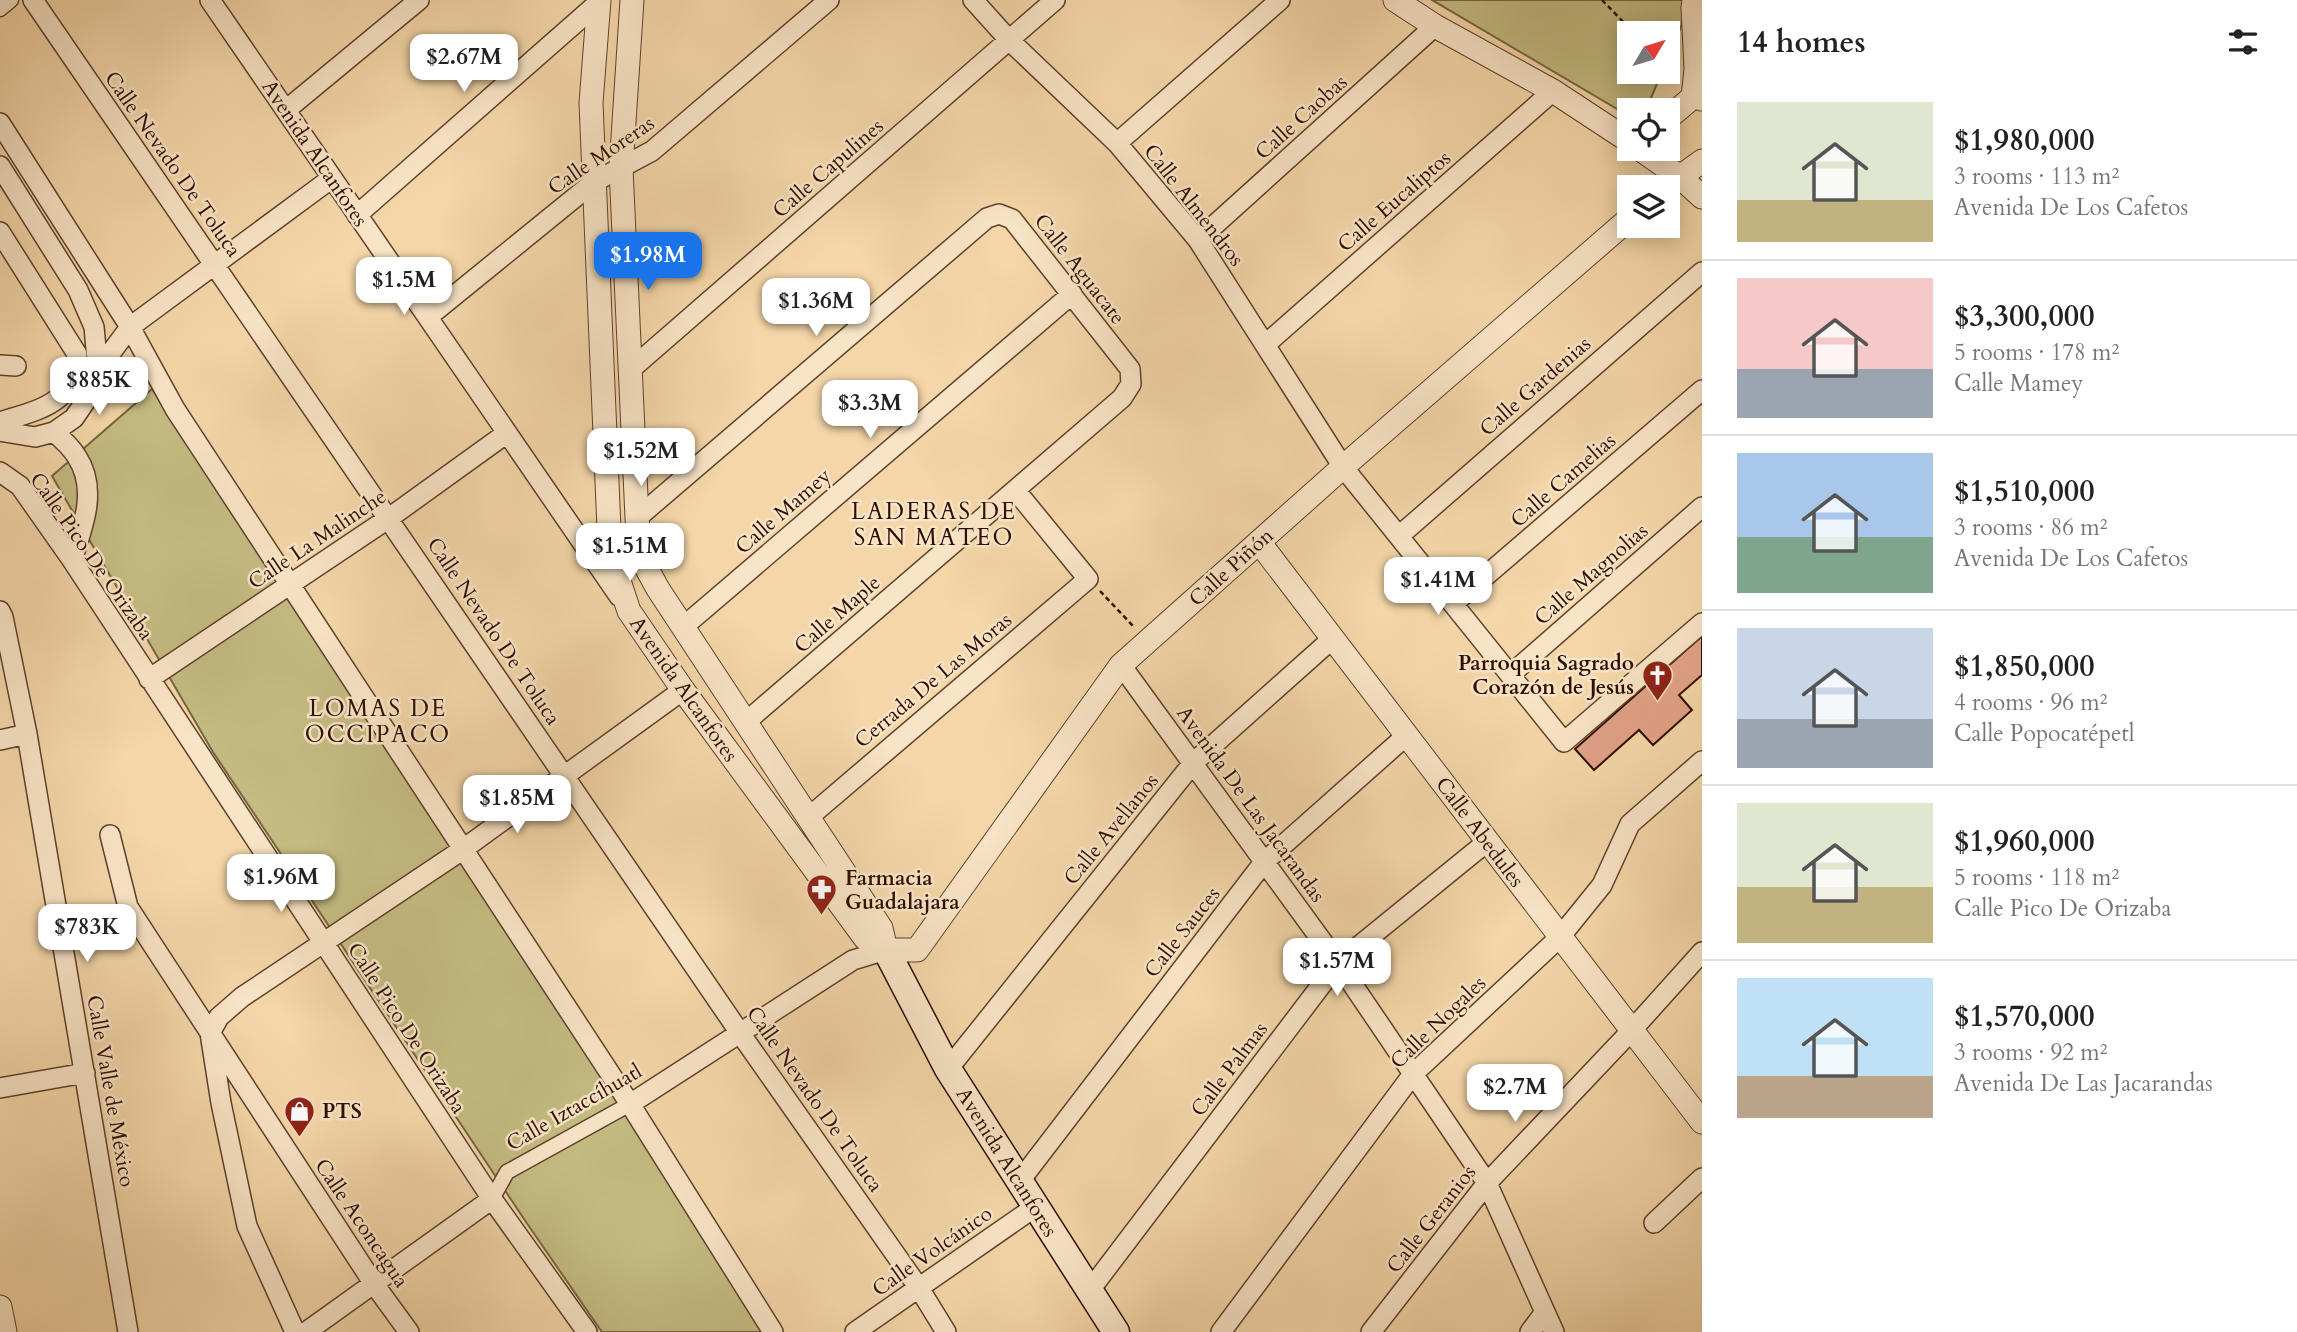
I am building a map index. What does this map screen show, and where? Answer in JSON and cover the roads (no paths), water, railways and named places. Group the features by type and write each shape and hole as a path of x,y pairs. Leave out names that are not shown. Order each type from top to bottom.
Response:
{"main road":[{"name":"Avenida Alcanfores","path":"886,950 948,1069 1116,1332"}],"street":[{"path":"0,9 11,0"},
{"name":"Calle Nevado De Toluca","path":"33,0 946,1332"},
{"path":"286,110 419,0"},
{"name":"Avenida Alcanfores","path":"632,0 621,168 641,558 658,589 881,928 886,950"},
{"name":"Calle Moreras","path":"428,317 594,182 652,151 829,0"},
{"name":"Calle Almendros","path":"973,0 1010,41 1117,143 1198,240 1343,467 1564,742 1702,623"},
{"name":"Calle Capulines","path":"630,370 1055,0"},
{"path":"1117,143 1280,0"},
{"path":"1395,0 1435,26 1553,91 1617,133"},
{"path":"599,1 591,103 609,529 614,566 629,611 658,589"},
{"path":"357,215 599,1"},
{"name":"Avenida Alcanfores","path":"216,2 357,215 684,690 865,939 886,950"},
{"path":"1680,110 1698,98 1696,7"},
{"name":"Calle Caobas","path":"1198,240 1435,26"},
{"name":"Calle Eucaliptos","path":"1266,344 1553,91"},
{"path":"0,123 130,327 175,410 630,1104 773,1332"},
{"path":"1654,161 1669,175"},
{"path":"1680,176 1702,161"},
{"path":"0,166 78,290 94,327 98,370"},
{"path":"0,431 35,437 54,432 74,418 91,393 98,370 130,327 332,178"},
{"path":"1680,183 1702,197"},
{"name":"Calle Aguacate","path":"637,518 987,218 999,214 1012,219 1130,369"},
{"name":"Calle Piñón","path":"886,950 917,950 1121,665 1343,467 1617,229"},
{"path":"0,232 77,354 76,374 66,391 44,408 0,422"},
{"name":"Calle Gardenias","path":"1399,536 1702,272"},
{"name":"Calle Mamey","path":"683,627 1072,294"},
{"name":"Calle Maple","path":"747,721 1122,398 1131,384 1130,369"},
{"name":"Calle Camelias","path":"1453,604 1702,390"},
{"path":"54,432 78,457 88,487 86,518 72,560"},
{"name":"Calle La Malinche","path":"149,679 289,587 507,433"},
{"name":"Calle Pico De Orizaba","path":"0,471 20,486 72,560 492,1199 587,1332"},
{"name":"Cerrada De Las Moras","path":"809,817 1088,579 1016,491"},
{"name":"Calle Magnolias","path":"1510,675 1702,507"},
{"name":"Calle Abedules","path":"1259,542 1702,1122"},
{"name":"Calle Valle de México","path":"0,611 4,617 27,734 128,1332"},
{"name":"Calle Avellanos","path":"948,1069 1193,763 1332,639"},
{"name":"Avenida De Las Jacarandas","path":"1121,665 1338,963 1487,1183 1554,1332"},
{"path":"295,1332 247,1226 221,1103 210,1033 219,1017 242,997 462,850 684,690"},
{"path":"0,740 27,734"},
{"name":"Calle Sauces","path":"1019,1182 1264,862 1406,735"},
{"name":"Calle Nogales","path":"1221,1332 1413,1074 1560,937 1602,885 1630,824 1702,761"},
{"name":"Calle Aconcagua","path":"110,835 128,907 374,1284 409,1332"},
{"name":"Calle Palmas","path":"1090,1290 1338,963 1488,841"},
{"name":"Calle Iztaccíhuatl","path":"306,1332 492,1199 507,1172 630,1104 853,960 886,950"},
{"name":"Calle Geranios","path":"1371,1332 1487,1183 1702,952"},
{"path":"0,1088 85,1073"},
{"path":"1654,1223 1702,1178"},
{"name":"Calle Volcánico","path":"855,1332 1035,1207"},
{"path":"0,1307 5,1332"},
{"path":"1530,1332 1545,1312"}],"place":[{"name":"Parroquia Sagrado Corazón de Jesús","path":"1657,702"},
{"name":"Farmacia Guadalajara","path":"822,917"},
{"name":"PTS","path":"299,1138"}],"district":[{"name":"LADERAS DE SAN MATEO","path":"934,524"},
{"name":"LOMAS DE OCCIPACO","path":"378,721"}]}
